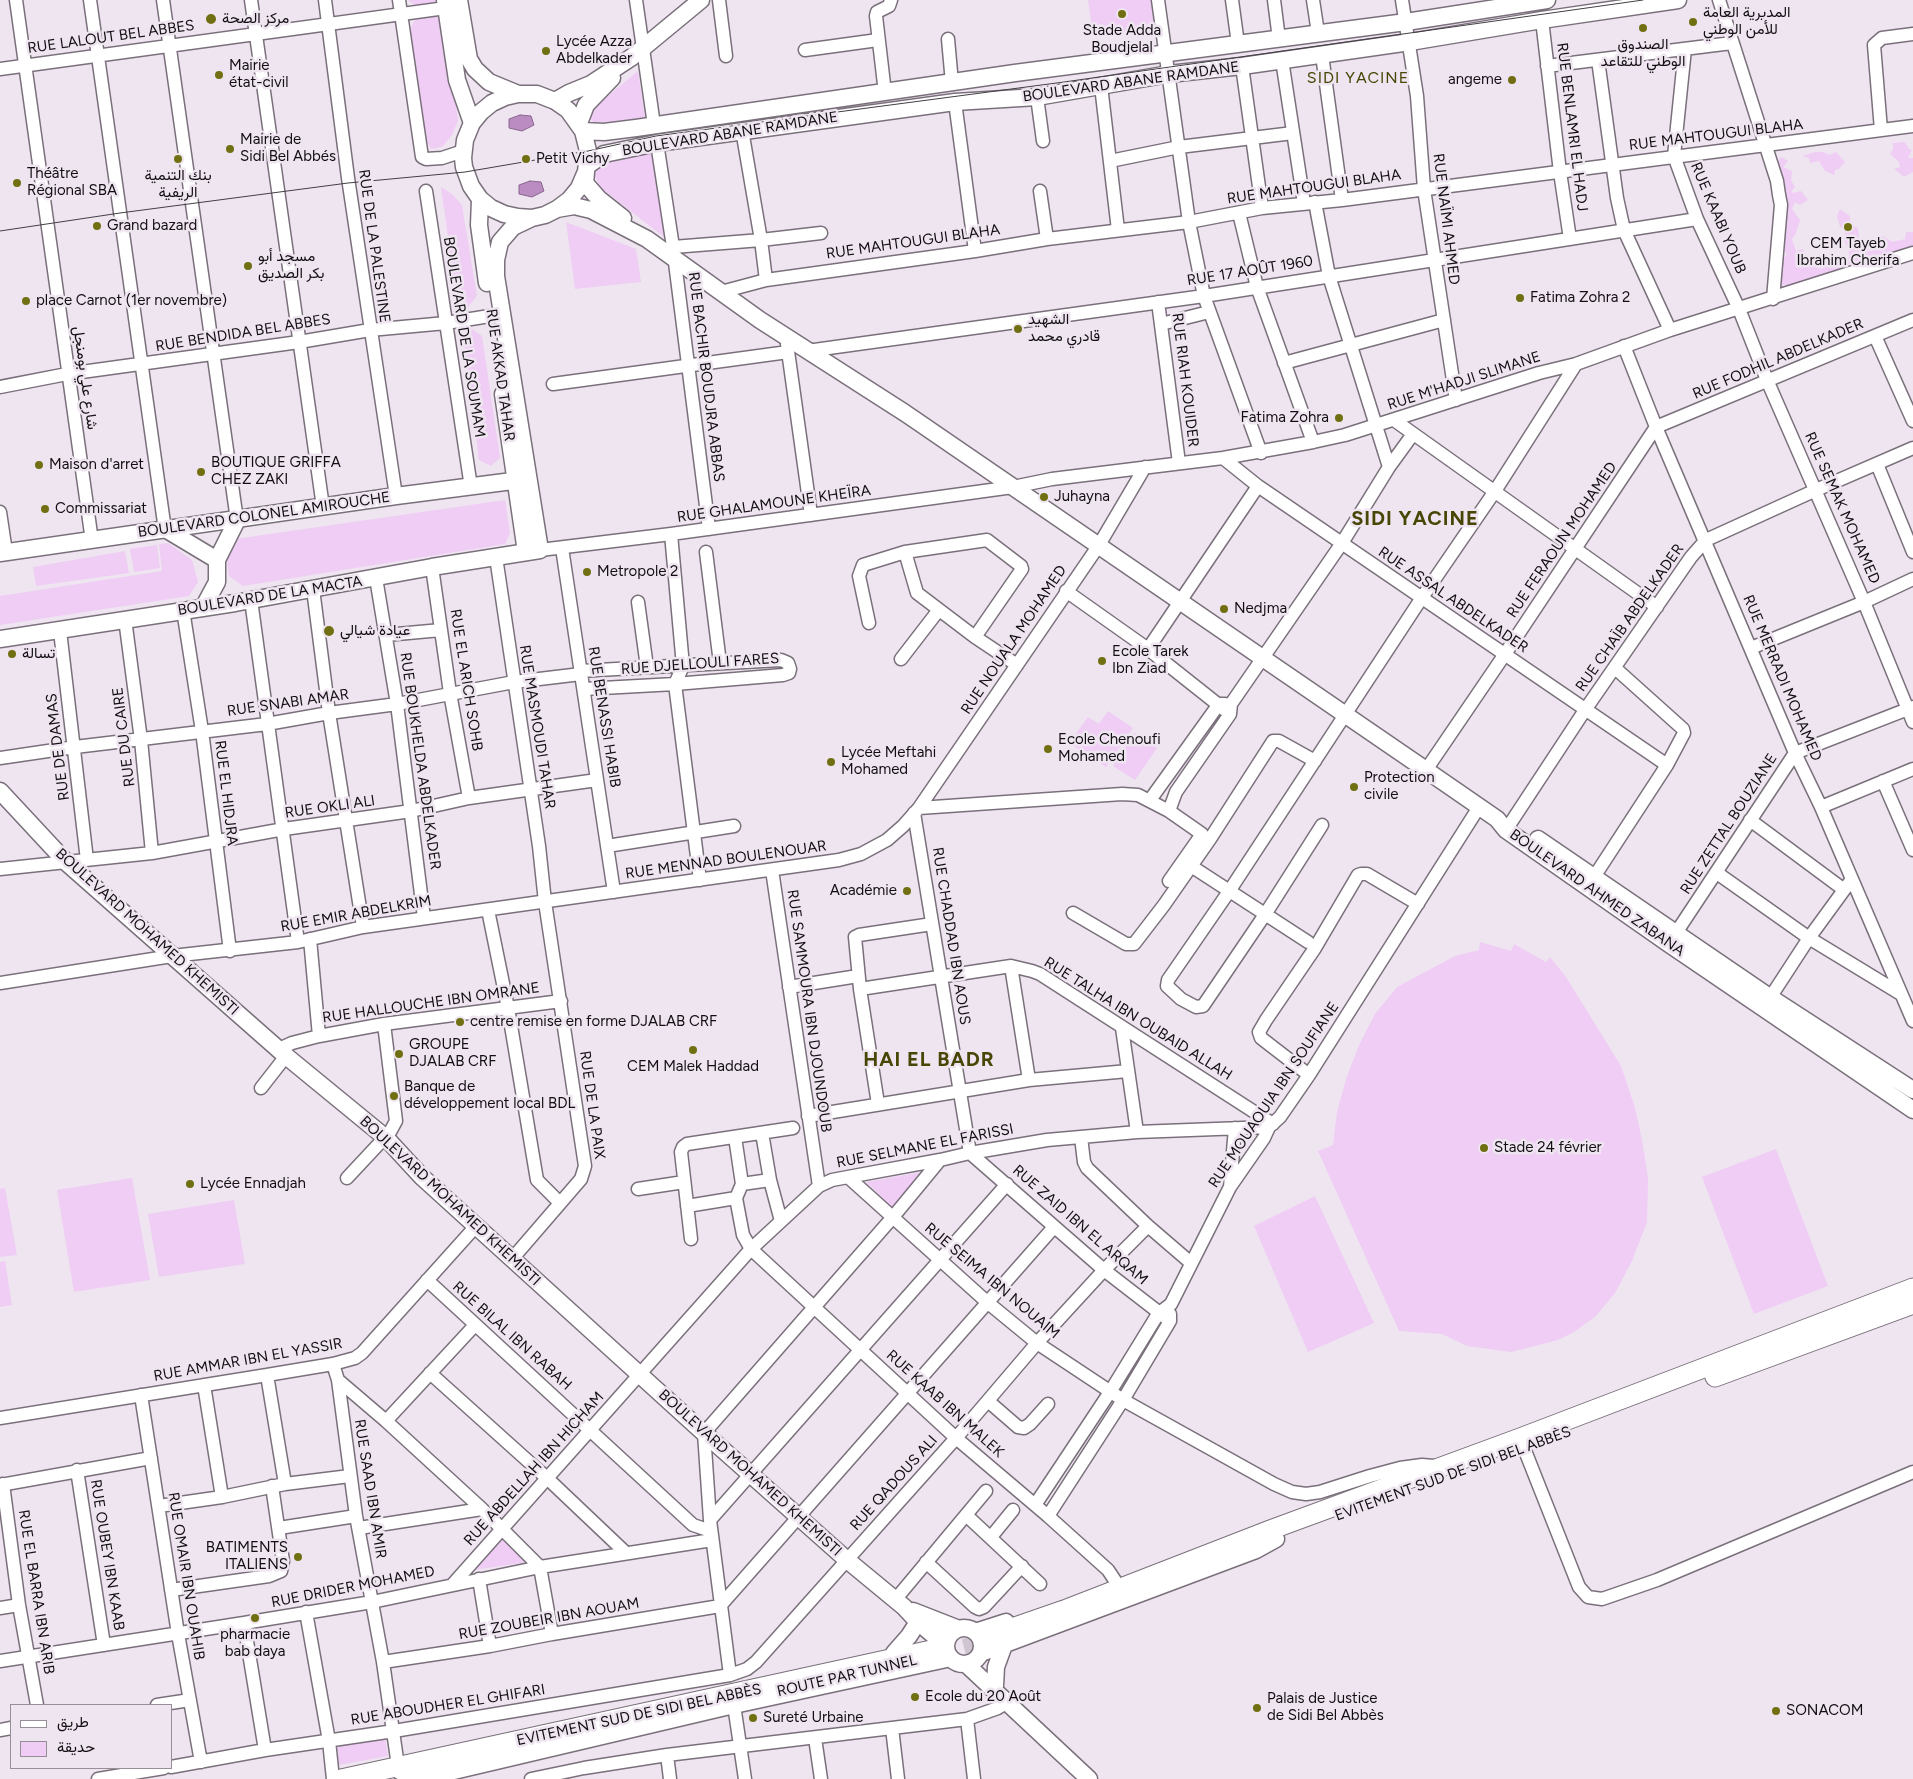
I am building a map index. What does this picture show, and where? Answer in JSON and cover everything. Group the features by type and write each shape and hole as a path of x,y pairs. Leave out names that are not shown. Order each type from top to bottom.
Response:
{"highway":[{"name":"EVITEMENT SUD DE SIDI BEL ABBÈS","path":"1522,1443 1913,1288"},
{"name":"EVITEMENT SUD DE SIDI BEL ABBÈS","path":"1273,1534 1454,1467 1913,1304"},
{"path":"984,1647 1064,1610 1273,1534"},
{"name":"EVITEMENT SUD DE SIDI BEL ABBÈS","path":"341,1779 404,1774 946,1646"}],"main road":[{"path":"581,127 586,105 638,53 701,0"},
{"name":"BOULEVARD ABANE RAMDANE","path":"581,127 613,131 1165,53 1406,22 1547,0"},
{"name":"BOULEVARD ABANE RAMDANE","path":"586,170 604,154 657,143 955,102 1037,97 1169,74 1322,55 1678,0"},
{"path":"452,3 469,59 475,69 488,82 518,94"},
{"path":"452,3 457,80 472,123"},
{"path":"555,101 591,84 638,53"},
{"path":"586,170 579,188 570,200 545,215 532,218 518,218 491,208 480,199 471,186 465,172 463,152 465,140 472,123 481,112 492,103 505,97 518,94 537,94 555,101 568,110 581,127 588,146 586,183 592,192 646,239"},
{"name":"RUE AKKAD TAHAR","path":"480,199 479,225 497,314 533,551"},
{"path":"557,209 574,206 591,210 674,253 787,345 808,351 906,414 1505,823"},
{"name":"RUE AKKAD TAHAR","path":"497,314 497,250 500,242 512,227 532,218"},
{"name":"BOULEVARD COLONEL AMIROUCHE","path":"3,553 396,496 522,480"},
{"path":"202,608 217,582 217,560 237,520"},
{"path":"166,530 217,560"},
{"name":"BOULEVARD DE LA MACTA","path":"0,639 234,603 432,567 533,551"},
{"path":"217,582 234,603"},
{"name":"BOULEVARD MOHAMED KHEMISTI","path":"0,791 67,863 282,1052 386,1138 422,1177 704,1433 847,1560 900,1603"},
{"name":"BOULEVARD AHMED ZABANA","path":"1505,823 1594,877 1672,939"},
{"name":"BOULEVARD AHMED ZABANA","path":"1505,823 1672,939 1890,1085 1913,1110"},
{"name":"BOULEVARD AHMED ZABANA","path":"1890,1085 1913,1090"},
{"path":"900,1603 946,1646 955,1662 1058,1604 1253,1534 1273,1534"},
{"path":"900,1603 918,1622 946,1646"},
{"path":"894,1654 918,1622"},
{"path":"404,1774 427,1778 468,1774 734,1705 946,1646 970,1629 996,1667 999,1697"},
{"path":"404,1774 434,1755 894,1654 946,1646"},
{"path":"984,1647 999,1697 1089,1779"}],"street":[{"name":"شارع علي بومنجل","path":"16,0 67,374 92,540"},
{"path":"90,0 166,530"},
{"path":"163,0 237,520"},
{"path":"251,0 323,507"},
{"name":"RUE DE LA PALESTINE","path":"325,0 348,178 396,496"},
{"path":"636,0 638,53 654,125"},
{"path":"719,0 726,56"},
{"path":"885,93 876,14 889,6 891,0"},
{"path":"1158,0 1189,222 1204,296 1261,453"},
{"path":"1232,0 1238,44"},
{"path":"1274,0 1279,38"},
{"path":"1314,0 1318,33"},
{"name":"RUE NAÏMI AHMED","path":"1402,0 1417,96 1424,189 1456,400"},
{"path":"1719,0 1777,181 1780,204 1773,299"},
{"name":"RUE LALOUT BEL ABBES","path":"0,69 328,23 400,6 452,3"},
{"path":"400,6 422,157 426,159 442,158 463,152"},
{"name":"RUE BENLAMRI EL HADJ","path":"1542,20 1570,239"},
{"path":"1881,130 1874,44 1882,38 1913,34"},
{"path":"948,39 952,83"},
{"path":"805,50 878,40"},
{"path":"1547,66 1732,43"},
{"name":"RUE KAABI YOUB","path":"1686,49 1674,156 1697,219 1739,309"},
{"path":"1322,55 1342,200"},
{"path":"1282,60 1293,133 1309,203 1329,276 1389,467"},
{"path":"1598,60 1612,165 1624,230 1670,330"},
{"path":"1242,66 1262,208"},
{"path":"1101,86 1118,230"},
{"path":"1037,97 1043,141"},
{"path":"955,102 975,251"},
{"name":"RUE MAHTOUGUI BLAHA","path":"721,292 766,280 1047,239 1189,222 1262,208 1342,200 1913,126"},
{"path":"742,130 766,280"},
{"path":"1110,160 1179,148 1293,133"},
{"name":"RUE BACHIR BOUDJRA ABBAS","path":"657,143 674,253 710,529"},
{"path":"1040,190 1047,239"},
{"name":"BOULEVARD DE LA SOUMAM","path":"426,191 472,487"},
{"path":"1239,213 1257,288 1314,442"},
{"name":"RUE 17 AOÛT 1960","path":"808,351 1204,296 1697,219"},
{"path":"674,253 821,233"},
{"name":"RUE M'HADJI SLIMANE","path":"1013,487 1052,479 1261,453 1314,442 1394,420 1539,373 1576,364 1670,330 1913,254"},
{"name":"RUE RIAH KOUIDER","path":"1158,302 1179,463"},
{"name":"RUE SEMAK MOHAMED","path":"1739,309 1767,380 1910,708 1913,722"},
{"path":"1162,324 1209,312"},
{"name":"RUE BENDIDA BEL ABBES","path":"0,386 67,374 142,365 370,330 446,323 497,314"},
{"path":"1284,363 1444,320"},
{"name":"RUE FODHIL ABDELKADER","path":"1656,427 1913,320"},
{"path":"1875,336 1913,421"},
{"path":"553,384 689,366 787,345 811,515"},
{"name":"RUE MERRADI MOHAMED","path":"1624,346 1656,427 1706,540 1795,753 1821,807 1913,1021"},
{"path":"1322,825 1266,913 1203,1006 1196,1007 1181,998 1167,986 1168,980 1230,890 1421,599 1495,491 1576,364"},
{"path":"1394,420 1657,607"},
{"name":"RUE FERAOUN MOHAMED","path":"1426,770 1576,549 1656,427"},
{"path":"1169,811 1176,792 1227,707 1342,543 1389,467 1412,434"},
{"name":"RUE CHAÏB ABDELKADER","path":"1505,823 1691,557 1706,540 1913,448"},
{"name":"RUE ASSAL ABDELKADER","path":"1223,458 1258,486 1421,599 1667,765"},
{"path":"1877,464 1913,552"},
{"name":"RUE NOUALA MOHAMED","path":"904,826 917,810 1098,545 1145,467"},
{"path":"1148,649 1258,486"},
{"name":"RUE GHALAMOUNE KHEÏRA","path":"533,551 710,529 1013,487"},
{"path":"0,512 3,553"},
{"path":"671,534 683,666 675,684 700,880"},
{"path":"869,622 860,576 863,565 905,552 987,540 1021,566 1021,572 975,637"},
{"name":"RUE BENASSI HABIB","path":"562,548 614,892"},
{"path":"706,552 720,663"},
{"path":"905,552 915,589 938,611 1017,665"},
{"name":"RUE MASMOUDI TAHAR","path":"496,557 545,902"},
{"name":"RUE EL ARICH SOHB","path":"432,567 450,693 469,798"},
{"name":"RUE BOUKHELDA ABDELKADER","path":"376,578 397,704 424,918"},
{"path":"1751,648 1864,602 1913,579"},
{"path":"313,589 329,713 363,927"},
{"path":"1066,591 1227,707"},
{"path":"251,600 267,724 319,1036"},
{"path":"638,602 647,667"},
{"name":"RUE EL HIDJRA","path":"183,610 202,731 230,951"},
{"path":"901,659 938,611"},
{"name":"RUE DU CAIRE","path":"125,619 141,740 152,852"},
{"path":"386,635 441,630"},
{"name":"RUE DE DAMAS","path":"60,631 87,860"},
{"name":"RUE SNABI AMAR","path":"0,758 267,724 397,704 450,693 580,672 781,660 788,663 790,672"},
{"path":"1594,877 1667,765 1684,735 1683,729 1615,668"},
{"name":"RUE DJELLOULI FARES","path":"584,689 675,684 783,675 790,672"},
{"path":"1152,796 1227,707"},
{"name":"RUE ZETTAL BOUZIANE","path":"1672,939 1795,753 1910,708"},
{"path":"1073,913 1126,944 1134,944 1191,866 1273,741 1279,741 1315,761"},
{"path":"1821,807 1913,768"},
{"name":"RUE OKLI ALI","path":"0,869 152,852 411,811 469,798 597,780"},
{"path":"1884,781 1913,850"},
{"path":"917,810 1122,794 1152,796 1176,792"},
{"path":"1152,796 1169,811 1202,834 1169,881"},
{"name":"RUE MOUAOUIA IBN SOUFIANE","path":"1036,1505 1110,1392 1158,1314 1171,1304 1230,1187 1271,1125 1280,1117 1309,1075 1479,807"},
{"name":"RUE CHADDAD IBN AOUS","path":"917,810 940,977 970,1153"},
{"path":"1750,820 1843,890"},
{"path":"607,846 734,826"},
{"name":"RUE MENNAD BOULENOUAR","path":"545,902 839,860 860,854 887,840 904,826"},
{"path":"1191,866 1308,942"},
{"name":"RUE SAMMOURA IBN DJOUNDOUB","path":"772,870 819,1186"},
{"path":"1717,873 1809,938 1901,994"},
{"path":"1309,1075 1261,1038 1259,1032 1315,948 1358,875 1367,874 1418,904"},
{"path":"1767,1003 1809,938 1852,879"},
{"name":"RUE EMIR ABDELKRIM","path":"0,983 172,956 230,951 304,940 363,927 545,902"},
{"name":"RUE DE LA PAIX","path":"512,1258 581,1179 585,1166 545,902"},
{"path":"488,910 508,1008 537,1180 560,1203"},
{"path":"878,1104 854,940 859,935 932,924"},
{"path":"1011,966 1029,1080"},
{"name":"RUE TALHA IBN OUBAID ALLAH","path":"789,987 940,977 1011,966 1040,974 1271,1125"},
{"name":"RUE HALLOUCHE IBN OMRANE","path":"282,1052 292,1043 384,1024 561,1001"},
{"path":"347,1178 386,1138 393,1128 397,1117 384,1024"},
{"path":"1122,1028 1137,1132"},
{"path":"261,1088 282,1052"},
{"path":"808,1116 1029,1080 1128,1071"},
{"name":"RUE SELMANE EL FARISSI","path":"639,1374 751,1249 819,1186 848,1177 1032,1142 1137,1132 1271,1125"},
{"path":"692,1238 681,1152 683,1147 688,1144 793,1128"},
{"path":"1230,1187 1236,1128"},
{"path":"762,1133 770,1180 781,1222"},
{"path":"735,1137 742,1184 736,1198 743,1234 751,1249"},
{"path":"1080,1137 1085,1165 1148,1226 1191,1263"},
{"name":"RUE ZAID IBN EL ARQAM","path":"970,1153 1104,1270 1158,1314 1170,1321"},
{"path":"730,1675 711,1530 704,1433 893,1217 940,1160"},
{"name":"RUE SEIMA IBN NOUAIM","path":"848,1177 987,1302 1037,1343 1123,1400 1292,1492 1306,1494 1320,1492 1400,1468 1422,1465 1454,1467"},
{"path":"742,1184 770,1180"},
{"path":"638,1189 684,1182"},
{"path":"711,1530 751,1474 1007,1184"},
{"path":"687,1206 736,1198"},
{"name":"RUE AMMAR IBN EL YASSIR","path":"0,1418 333,1364 354,1358 362,1353 476,1226"},
{"name":"RUE QADOUS ALI","path":"730,1675 747,1669 756,1662 988,1402 1037,1343 1104,1270 1148,1226"},
{"path":"720,1606 1054,1227"},
{"name":"RUE KAAB IBN MALEK","path":"751,1249 956,1438 1036,1505 1108,1570 1116,1582"},
{"name":"RUE BILAL IBN RABAH","path":"427,1280 693,1525 711,1530"},
{"path":"1048,1516 1123,1400 1170,1321 1171,1304"},
{"path":"386,1421 474,1325"},
{"name":"RUE SAAD IBN AMIR","path":"333,1364 338,1380 357,1522 394,1731 404,1774"},
{"path":"430,1373 548,1479 626,1553"},
{"name":"RUE ABDELLAH IBN HICHAM","path":"453,1584 639,1374"},
{"path":"267,1375 285,1484"},
{"path":"338,1380 386,1421 502,1527 540,1567 552,1634"},
{"path":"204,1384 222,1497"},
{"name":"RUE OMAIR IBN OUAHIB","path":"141,1395 178,1634 201,1762"},
{"path":"988,1402 1018,1427 1024,1428 1048,1404"},
{"path":"1522,1443 1579,1586 1588,1598 1602,1599 1657,1580 1913,1472"},
{"path":"1,1484 151,1458"},
{"name":"RUE OUBEY IBN KAAB","path":"77,1470 104,1645"},
{"path":"159,1506 222,1497 272,1486 350,1476"},
{"name":"RUE EL BARRA IBN ARIB","path":"1,1484 37,1704"},
{"path":"171,1590 279,1573 284,1565 272,1486"},
{"path":"900,1603 926,1562 986,1492"},
{"path":"279,1528 482,1509"},
{"path":"991,1537 1013,1510"},
{"path":"966,1515 1040,1584"},
{"name":"RUE DRIDER MOHAMED","path":"0,1661 244,1624 372,1602 540,1567 626,1553 711,1530"},
{"path":"926,1562 979,1609 984,1607 1022,1566"},
{"path":"479,1579 490,1646"},
{"path":"0,1608 20,1605"},
{"name":"RUE ZOUBEIR IBN AOUAM","path":"383,1662 490,1646 720,1606"},
{"path":"306,1612 329,1741 333,1779"},
{"path":"244,1624 265,1750"},
{"name":"RUE ABOUDHER EL GHIFARI","path":"172,1767 265,1750 394,1731 730,1675"},
{"path":"531,1779 668,1755 740,1748 966,1719 999,1697"},
{"path":"164,1704 190,1700"},
{"path":"734,1705 745,1779"},
{"path":"966,1719 974,1779"},
{"path":"892,1728 898,1779"},
{"path":"815,1738 821,1779"},
{"path":"668,1755 670,1779"},
{"path":"98,1779 158,1769"}],"green space":[{"path":"408,0 436,0 434,3 418,8"},
{"name":"Stade Adda Boudjelal","path":"1088,0 1152,0 1156,29 1093,36"},
{"path":"435,15 445,23 458,121 452,135 442,147 431,149 424,137 411,42 411,28 414,21 421,16"},
{"path":"638,71 645,118 594,123 589,116 592,109"},
{"path":"1905,142 1909,149 1912,150 1908,158 1913,158 1913,172 1904,177 1894,169 1900,167 1899,162 1890,154 1893,149 1893,143"},
{"path":"652,146 664,237 602,189 592,171 594,163"},
{"path":"1823,152 1829,155 1836,152 1845,162 1839,169 1835,170 1834,175 1825,171 1819,161 1810,163 1809,158 1802,156"},
{"path":"1781,157 1788,161 1783,167 1792,171 1791,180 1795,187 1792,193 1801,191 1808,200 1800,205 1795,202 1792,209 1800,220 1792,239 1796,251 1803,249 1806,255 1818,258 1812,266 1822,269 1830,262 1841,262 1849,257 1849,250 1843,238 1847,229 1840,227 1837,216 1840,209 1850,216 1850,224 1858,228 1860,248 1863,252 1875,250 1871,244 1883,236 1892,242 1905,239 1906,232 1913,232 1913,248 1907,248 1902,253 1896,251 1886,259 1880,259 1879,256 1855,265 1849,264 1842,271 1829,272 1818,278 1786,288 1785,284 1780,287 1779,270 1784,269 1778,260 1787,256 1785,251 1778,246 1782,215 1788,210 1783,208 1787,199 1783,187 1785,182 1781,176 1781,169 1776,163"},
{"path":"441,187 452,194 462,205 477,296 468,307 457,301"},
{"path":"566,222 636,249 641,282 575,289"},
{"path":"471,328 482,336 500,458 491,466 479,460 463,336"},
{"path":"505,500 510,533 505,544 243,586 229,576 226,553 235,539"},
{"path":"168,543 192,560 198,582 189,596 0,625 0,596 162,571 159,544"},
{"path":"157,545 160,568 134,572 130,549"},
{"path":"125,551 129,573 36,586 33,567"},
{"path":"1108,711 1133,728 1106,767 1069,743 1088,717 1099,724"},
{"path":"1134,733 1157,748 1135,780 1113,766"},
{"name":"Stade 24 février","path":"1480,942 1511,951 1514,944 1546,962 1550,957 1566,977 1621,1066 1635,1108 1648,1178 1647,1222 1632,1261 1615,1293 1596,1316 1574,1332 1558,1340 1511,1352 1467,1346 1442,1334 1399,1331 1318,1151 1333,1145 1337,1112 1347,1076 1360,1043 1375,1014 1397,987 1455,956 1479,950"},
{"path":"1776,1149 1828,1286 1754,1314 1702,1177"},
{"path":"923,1172 892,1207 866,1182"},
{"path":"132,1178 150,1280 74,1292 57,1190"},
{"path":"5,1188 17,1255 0,1257 0,1189"},
{"path":"1315,1196 1374,1323 1308,1352 1254,1226"},
{"path":"234,1200 245,1264 159,1277 148,1214"},
{"path":"5,1261 12,1305 0,1307 0,1262"},
{"path":"505,1537 528,1562 474,1570"},
{"path":"384,1733 388,1756 339,1765 336,1741"}],"shaded area":[{"path":"520,115 531,116 534,125 522,131 509,128 509,119"},
{"path":"530,181 541,182 544,191 532,197 519,194 519,185"}],"tunnel":[{"path":"937,1655 993,1641"}],"tram line":[{"path":"0,231 348,183 465,172 588,151 656,136 1064,82 1643,0"}],"place":[{"name":"Stade Adda Boudjelal","path":"1122,14"},
{"name":"مركز الصحة","path":"211,19"},
{"name":"المديرية العامة للأمن الوطني","path":"1693,22"},
{"name":"الصندوق الوطني للتقاعد","path":"1643,28"},
{"name":"Lycée Azza Abdelkader","path":"546,51"},
{"name":"Mairie état-civil","path":"219,75"},
{"name":"angeme","path":"1512,80"},
{"name":"Mairie de Sidi Bel Abbés","path":"230,149"},
{"name":"بنك التنمية الريفية","path":"178,159"},
{"name":"Petit Vichy","path":"526,159"},
{"name":"Théâtre Régional SBA","path":"17,183"},
{"name":"Grand bazard","path":"97,226"},
{"name":"CEM Tayeb Ibrahim Cherifa","path":"1848,227"},
{"name":"مسجد أبو بكر الصديق","path":"248,266"},
{"name":"Fatima Zohra 2","path":"1520,298"},
{"name":"place Carnot (1er novembre)","path":"26,301"},
{"name":"الشهيد قادري محمد","path":"1018,329"},
{"name":"Fatima Zohra","path":"1339,418"},
{"name":"Maison d'arret","path":"39,465"},
{"name":"BOUTIQUE GRIFFA CHEZ ZAKI","path":"201,472"},
{"name":"Juhayna","path":"1044,497"},
{"name":"Commissariat","path":"45,509"},
{"name":"Metropole 2","path":"587,572"},
{"name":"Nedjma","path":"1224,609"},
{"name":"عيادة شيالي","path":"329,631"},
{"name":"تسالة","path":"12,654"},
{"name":"Ecole Tarek Ibn Ziad","path":"1102,661"},
{"name":"Ecole Chenoufi Mohamed","path":"1048,749"},
{"name":"Lycée Meftahi Mohamed","path":"831,762"},
{"name":"Protection civile","path":"1354,787"},
{"name":"Académie","path":"907,891"},
{"name":"centre remise en forme DJALAB CRF","path":"460,1022"},
{"name":"CEM Malek Haddad","path":"693,1050"},
{"name":"GROUPE DJALAB CRF","path":"399,1054"},
{"name":"Banque de développement local BDL","path":"394,1096"},
{"name":"Stade 24 février","path":"1484,1148"},
{"name":"Lycée Ennadjah","path":"190,1184"},
{"name":"BATIMENTS ITALIENS","path":"298,1557"},
{"name":"pharmacie bab daya","path":"255,1618"},
{"name":"Ecole du 20 Août","path":"915,1697"},
{"name":"Palais de Justice de Sidi Bel Abbès","path":"1257,1708"},
{"name":"SONACOM","path":"1776,1711"},
{"name":"Sureté Urbaine","path":"753,1718"}],"district":[{"name":"SIDI YACINE","path":"1358,78"},
{"name":"SIDI YACINE","path":"1415,519"},
{"name":"HAI EL BADR","path":"929,1060"}]}
